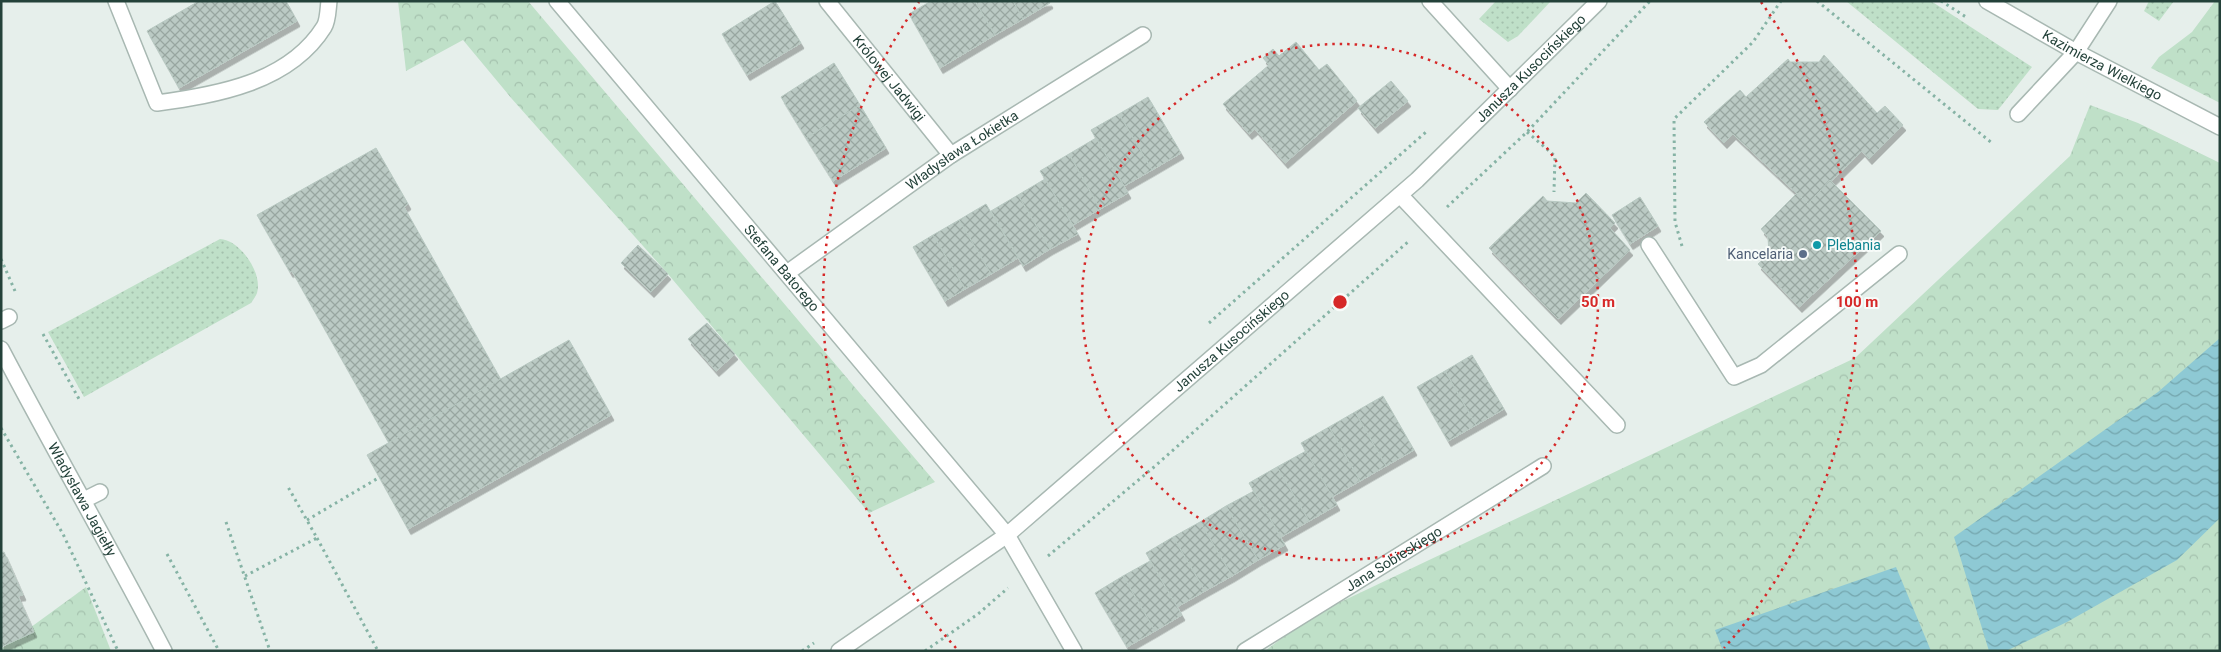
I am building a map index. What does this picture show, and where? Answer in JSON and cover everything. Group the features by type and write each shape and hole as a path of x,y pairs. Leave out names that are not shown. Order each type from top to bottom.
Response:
{"street":[{"path":"116,1 157,103 213,95 270,75 305,49 325,26 329,1"},
{"name":"Stefana Batorego","path":"557,1 1007,535"},
{"name":"Królowej Jadwigi","path":"826,1 951,156"},
{"path":"1430,1 1510,89"},
{"name":"Janusza Kusocińskiego","path":"839,651 1007,535 1400,194 1599,1"},
{"name":"Kazimierza Wielkiego","path":"1988,1 2076,52 2220,128"},
{"path":"2018,114 2076,52 2109,1"},
{"name":"Władysława Łokietka","path":"787,273 951,156 1143,35"},
{"path":"1400,194 1617,425"},
{"path":"1649,245 1734,377 1761,364 1899,254"},
{"name":"Władysława Jagiełły","path":"1,349 164,651"},
{"name":"Jana Sobieskiego","path":"1245,651 1543,466"},
{"path":"84,500 100,492"},
{"path":"1007,535 1074,651"}],"path":[{"path":"925,651 978,614 1162,460 1429,223 1527,132 1650,1"},
{"path":"1683,250 1675,222 1674,119 1753,42 1781,1"},
{"path":"1816,1 1992,143"},
{"path":"1206,326 1431,128"},
{"path":"1527,132 1555,156 1554,192"},
{"path":"1,259 15,291"},
{"path":"44,334 79,399"},
{"path":"1,428 63,534 118,651"},
{"path":"307,520 380,477"},
{"path":"288,487 378,651"},
{"path":"226,522 270,651"},
{"path":"245,576 317,538"},
{"path":"167,554 219,651"},
{"path":"802,651 816,642"}],"green space":[{"path":"398,1 528,1 935,482 869,513 668,274 512,99 463,40 406,71"},
{"path":"1496,1 1551,1 1518,36 1508,42 1479,19"},
{"path":"1846,1 1931,1 2032,67 1998,110 1978,109"},
{"path":"2149,1 2174,1 2159,21 2144,11"},
{"path":"2215,1 2220,1 2220,103 2151,68 2159,57 2192,32"},
{"path":"2090,105 2138,123 2220,163 2220,651 1265,651 1309,617 1855,358 2070,156"},
{"path":"220,239 235,245 242,251 253,267 258,285 257,293 251,303 84,397 48,332"},
{"path":"86,587 111,651 1,651 1,649"}],"water":[{"path":"2220,338 2220,518 2177,560 2067,622 2006,651 1989,651 1954,537 2158,392"},
{"path":"1896,567 1931,651 1723,651 1715,630"}],"building":[{"path":"199,1 286,1 297,21 179,88 147,31"},
{"path":"775,1 801,43 747,75 722,34"},
{"path":"931,1 975,1 995,35 940,68 909,14"},
{"path":"975,1 1013,1 1023,19 995,35"},
{"path":"1013,1 1049,1 1050,3 1023,19"},
{"path":"1296,42 1319,70 1327,64 1357,101 1285,163 1255,129 1249,134 1223,104 1269,65 1263,58 1273,49 1279,56"},
{"path":"1824,55 1877,113 1885,106 1903,125 1869,159 1862,151 1808,204 1733,134 1724,143 1704,122 1740,90 1746,97 1788,59 1790,62 1819,62"},
{"path":"834,63 860,105 806,138 781,97"},
{"path":"1391,81 1408,101 1375,128 1358,108"},
{"path":"1148,97 1181,153 1152,170 1119,114"},
{"path":"860,105 886,148 833,181 806,138"},
{"path":"1119,114 1152,170 1124,186 1091,130"},
{"path":"1096,138 1128,193 1100,209 1069,154"},
{"path":"376,148 408,204 404,207 501,380 389,443 292,271 290,272 257,215"},
{"path":"1069,154 1100,209 1073,225 1040,171"},
{"path":"1045,179 1078,234 1050,249 1018,195"},
{"name":"Plebania","path":"1830,180 1881,231 1799,307 1758,264 1769,254 1768,237 1761,229 1797,193 1808,204"},
{"path":"1586,193 1615,223 1610,228 1630,250 1558,319 1489,248 1543,196 1547,201 1576,203"},
{"path":"1018,195 1050,249 1023,266 991,211"},
{"path":"1640,197 1658,226 1630,244 1612,215"},
{"path":"986,204 1018,258 991,274 959,220"},
{"path":"959,220 991,274 965,289 933,235"},
{"path":"933,235 965,289 945,301 913,247"},
{"path":"638,245 668,274 651,292 621,263"},
{"path":"707,323 735,354 716,371 688,339"},
{"path":"569,340 611,415 408,529 367,455"},
{"path":"1472,355 1504,409 1476,425 1445,371"},
{"path":"1445,371 1476,425 1448,441 1417,387"},
{"path":"1383,396 1414,450 1386,466 1355,412"},
{"path":"1355,412 1386,466 1360,481 1329,427"},
{"path":"1329,427 1360,481 1332,497 1301,443"},
{"path":"1306,451 1337,505 1309,521 1277,467"},
{"path":"1277,467 1309,521 1281,537 1249,483"},
{"path":"1254,491 1285,545 1258,560 1226,506"},
{"path":"1226,506 1258,560 1232,576 1200,522"},
{"path":"1200,522 1232,576 1205,591 1173,537"},
{"path":"1173,537 1205,591 1177,607 1146,553"},
{"path":"4,552 23,595 18,596 34,632 1,647 1,553"},
{"path":"1150,561 1182,615 1155,631 1123,576"},
{"path":"1123,576 1155,631 1127,647 1095,593"}],"place":[{"name":"Plebania","path":"1817,245"},
{"name":"Kancelaria","path":"1803,254"}]}
